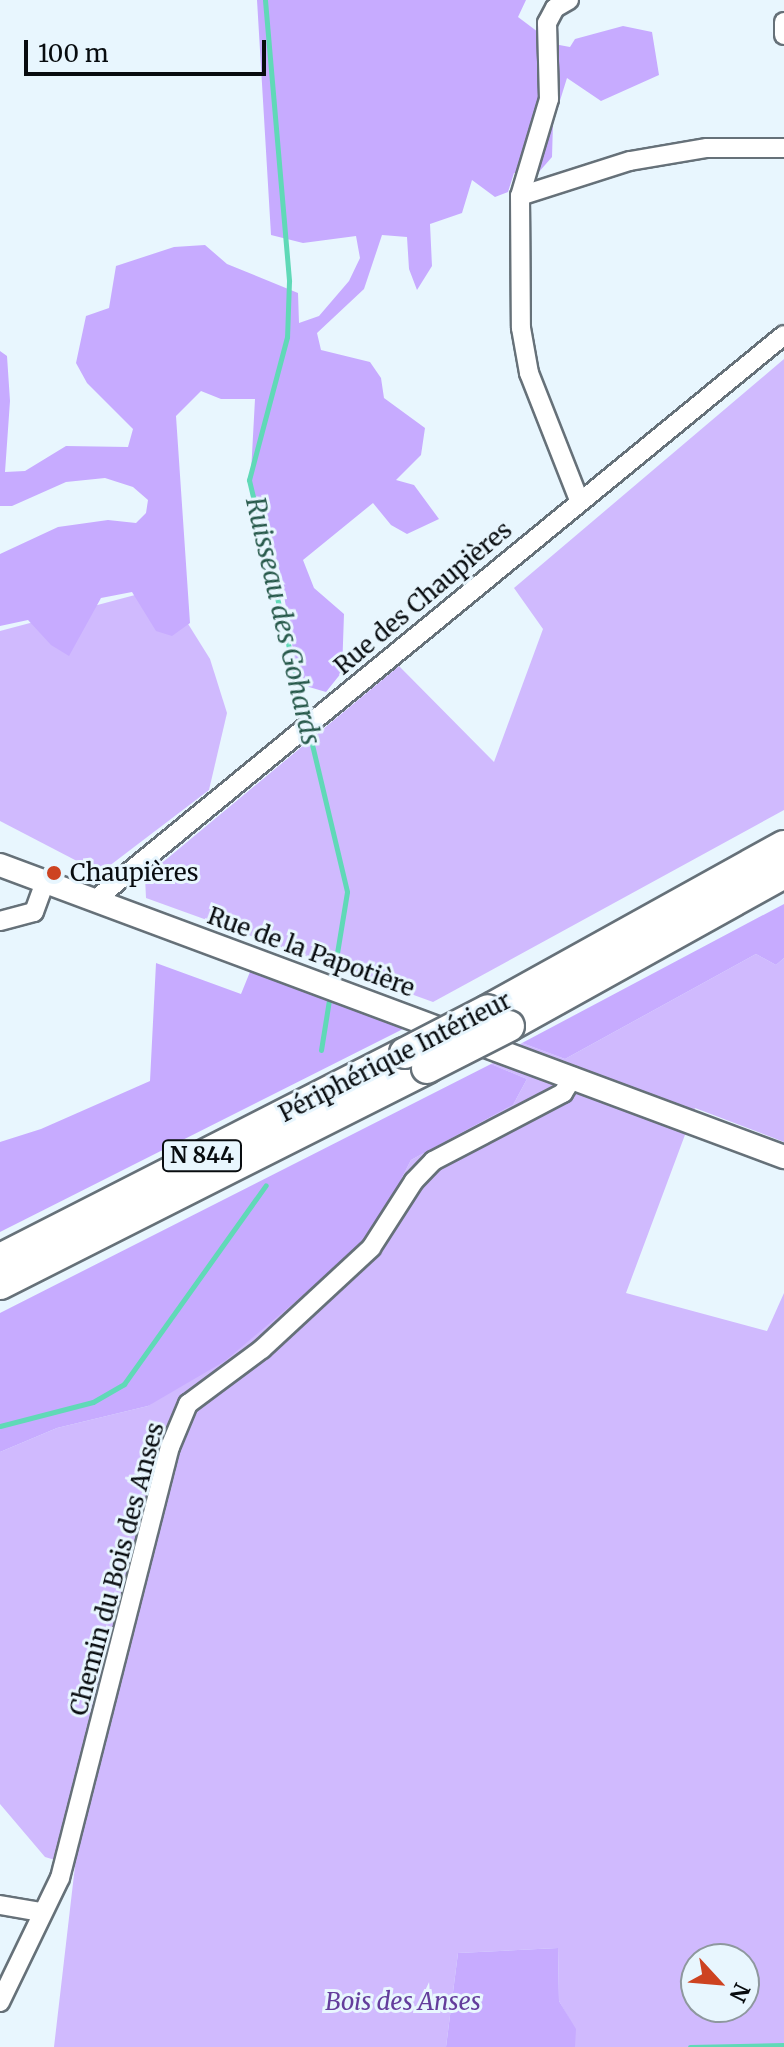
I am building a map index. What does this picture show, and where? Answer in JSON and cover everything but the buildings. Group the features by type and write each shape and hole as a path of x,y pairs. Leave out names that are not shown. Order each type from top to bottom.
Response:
{"highway":[{"name":"Périphérique Intérieur","path":"0,1259 416,1061 498,1018 784,846"},
{"name":"N 844","path":"498,1018 784,873"},
{"name":"N 844","path":"0,1284 416,1061"}],"street":[{"path":"569,0 555,8 547,23 549,99 520,196 523,348 579,500"},
{"path":"784,22 784,35"},
{"path":"520,196 630,161 707,148 784,148"},
{"name":"Rue des Chaupières","path":"95,900 579,500 784,335"},
{"name":"Rue de la Papotière","path":"0,865 784,1157"},
{"path":"0,921 34,912 45,881"},
{"name":"Chemin du Bois des Anses","path":"0,2002 60,1878 170,1447 188,1404 262,1349 371,1248 414,1181 433,1161 563,1093 573,1077"},
{"path":"0,1905 41,1912"}],"green space":[{"path":"784,359 784,810 433,1002 146,898 145,877 399,666 494,762 543,629 514,588"},
{"path":"165,587 210,659 227,713 209,790 100,873 0,821 0,631"},
{"name":"Bois des Anses","path":"756,954 776,965 784,958 784,1142 695,1108 626,1293 767,1331 784,1293 784,2047 575,2047 575,2029 559,2001 558,1948 458,1953 446,2047 54,2047 75,1866 45,1857 0,1804 0,1452 57,1428 148,1406 380,1221 411,1160 513,1105 527,1079 491,1064 522,1043 565,1059"}],"shaded area":[{"path":"257,0 526,0 518,17 554,44 570,47 575,39 623,26 652,32 659,75 601,101 567,78 553,123 552,157 538,173 514,173 508,192 495,197 472,180 462,213 430,224 432,266 417,290 409,269 407,237 382,235 364,289 317,333 321,350 370,362 381,378 384,398 425,428 421,455 396,480 414,485 439,519 407,534 391,525 373,503 303,560 314,588 344,614 342,672 326,692 309,687 297,674 280,571 257,525 250,491 255,399 221,399 201,391 176,416 190,623 172,636 156,631 132,592 101,598 69,656 51,645 28,620 0,626 0,554 58,527 108,520 136,523 146,513 148,500 133,487 105,478 66,482 12,506 0,506 0,351 7,356 10,401 5,472 25,471 66,446 128,447 133,429 87,383 76,363 86,316 109,308 116,266 174,247 205,245 227,264 298,293 299,323 319,316 349,281 360,258 356,236 303,243 271,235"},
{"path":"784,904 784,958 776,965 756,954 565,1059 522,1043"},
{"path":"156,963 241,994 252,967 403,1029 0,1232 0,1142 41,1129 150,1081"},
{"path":"491,1064 527,1079 513,1105 411,1160 380,1221 341,1263 225,1361 148,1406 57,1428 0,1452 0,1313"},
{"path":"558,1948 559,2001 576,2029 575,2047 446,2047 458,1953"}],"waterway":[{"name":"Ruisseau des Gohards","path":"265,0 289,281 287,337 249,480 347,892 332,984"},
{"name":"Ruisseau des Gohards","path":"321,1050 330,994"},
{"name":"Ruisseau des Gohards","path":"0,1426 93,1402 124,1384 266,1185"},
{"path":"690,2047 784,2045"}],"place":[{"name":"Chaupières","path":"54,873"}]}
